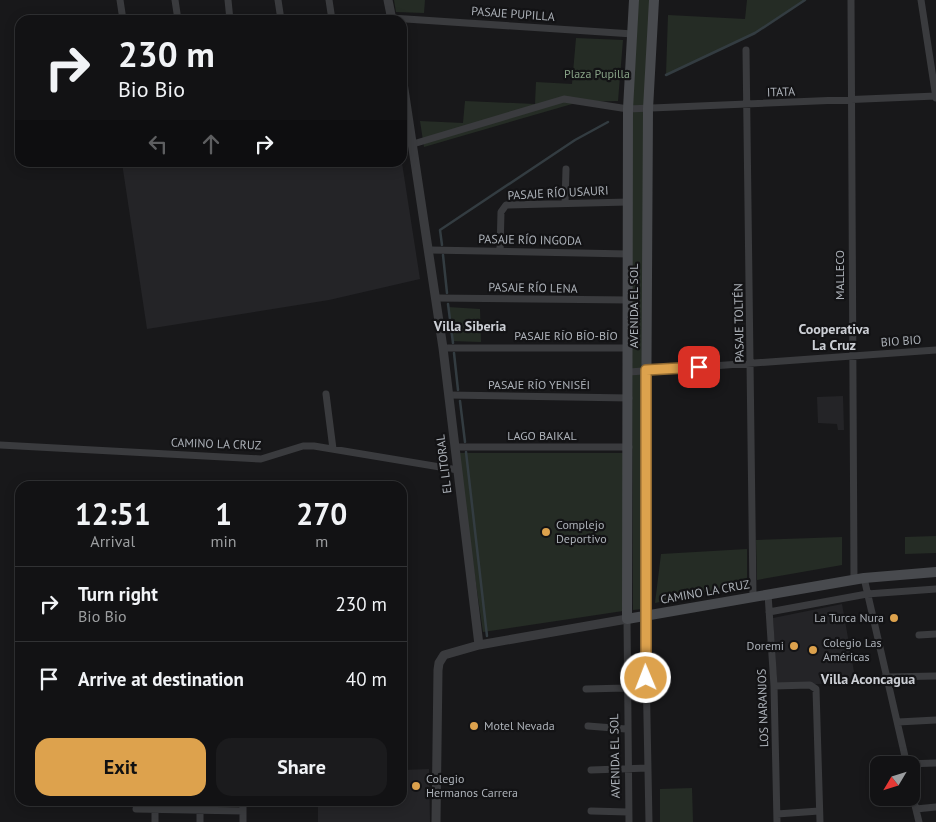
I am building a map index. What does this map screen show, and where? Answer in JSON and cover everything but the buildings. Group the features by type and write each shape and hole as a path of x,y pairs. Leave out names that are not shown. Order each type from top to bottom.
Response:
{"main road":[{"name":"AVENIDA EL SOL","path":"627,619 629,447 628,109 634,0"},
{"name":"AVENIDA EL SOL","path":"645,614 648,109 654,0"},
{"name":"CAMINO LA CRUZ","path":"627,619 645,614 864,578 936,572"}],"street":[{"path":"120,0 122,15"},
{"path":"175,0 177,15"},
{"path":"228,0 230,15"},
{"path":"278,0 280,15"},
{"path":"329,0 331,15"},
{"path":"388,0 390,15"},
{"name":"MALLECO","path":"851,0 854,580"},
{"path":"921,0 936,97"},
{"name":"PASAJE PUPILLA","path":"407,20 633,34"},
{"name":"PASAJE TOLTÉN","path":"746,50 751,363 752,596"},
{"name":"ITATA","path":"413,144 564,99 628,109 648,109 936,97"},
{"name":"EL LITORAL","path":"407,107 444,348 454,447 479,645"},
{"path":"565,203 566,169"},
{"name":"PASAJE RÍO USAURI","path":"500,251 501,212 506,205 628,202"},
{"name":"PASAJE RÍO INGODA","path":"430,250 628,254"},
{"name":"PASAJE RÍO LENA","path":"436,298 628,300"},
{"name":"PASAJE RÍO BÍO-BÍO","path":"444,348 629,348"},
{"name":"BIO BIO","path":"629,372 936,350"},
{"path":"326,394 332,450"},
{"name":"PASAJE RÍO YENISÉI","path":"449,396 629,398"},
{"name":"CAMINO LA CRUZ","path":"0,445 261,459 270,458 303,446 458,470"},
{"name":"LAGO BAIKAL","path":"454,447 629,447"},
{"path":"864,578 904,756"},
{"path":"769,612 867,594 936,589"},
{"name":"LOS NARANJOS","path":"768,594 774,686 777,822"},
{"name":"AVENIDA EL SOL","path":"645,614 650,822"},
{"name":"AVENIDA EL SOL","path":"627,619 626,728 629,822"},
{"name":"CAMINO LA CRUZ","path":"479,645 627,619"},
{"path":"919,635 936,634"},
{"path":"436,822 439,663 449,652 479,645"},
{"path":"885,677 936,676"},
{"path":"774,686 810,686 816,689 820,822"},
{"path":"586,689 626,688"},
{"path":"898,722 936,720"},
{"path":"588,726 626,728"},
{"path":"920,764 936,763"},
{"path":"591,770 648,768"},
{"path":"243,806 243,822"},
{"path":"919,822 916,808 936,807"},
{"path":"136,809 243,811"},
{"path":"155,809 155,822"},
{"path":"200,810 200,822"},
{"path":"591,811 628,812"},
{"path":"777,814 819,811"}],"shaded area":[{"path":"123,167 403,167 420,279 329,300 147,329"},
{"path":"843,396 844,430 838,430 837,424 818,423 817,397"},
{"name":"Colegio Las Américas","path":"842,604 856,683 777,685 773,618"},
{"name":"Colegio Hermanos Carrera","path":"429,769 430,822 318,822 318,806 407,806 407,770"}],"green space":[{"path":"394,0 425,0 424,13 396,12"},
{"path":"635,0 650,0 642,609 633,610 632,348 629,300"},
{"path":"747,0 805,0 755,33 666,75 668,15 745,19"},
{"name":"Plaza Pupilla","path":"576,38 623,40 618,101 579,102 424,147 420,121 463,123 465,101 535,104 536,82 572,84"},
{"path":"448,307 480,309 481,342 452,341"},
{"name":"Complejo Deportivo","path":"457,453 624,453 623,611 483,632"},
{"path":"936,536 936,553 905,554 905,537"},
{"path":"842,537 842,565 757,580 756,540"},
{"path":"747,549 747,583 655,603 661,554"},
{"path":"692,788 693,822 660,822 660,789"}],"waterway":[{"path":"666,75 755,33 805,0"},
{"path":"442,245 440,230 575,140 608,122"},
{"path":"443,255 447,293"},
{"path":"448,304 453,343"},
{"path":"454,353 458,390"},
{"path":"460,401 465,442"},
{"path":"466,452 487,636"}],"place":[{"name":"Complejo Deportivo","path":"546,532"},
{"name":"La Turca Nura","path":"894,618"},
{"name":"Doremi","path":"794,646"},
{"name":"Colegio Las Américas","path":"813,650"},
{"name":"Motel Nevada","path":"474,726"},
{"name":"Colegio Hermanos Carrera","path":"416,786"}],"district":[{"name":"Villa Siberia","path":"470,326"},
{"name":"Cooperativa La Cruz","path":"834,338"},
{"name":"Villa Aconcagua","path":"868,679"}],"route":[{"path":"646,678 646,370 699,367"}]}
